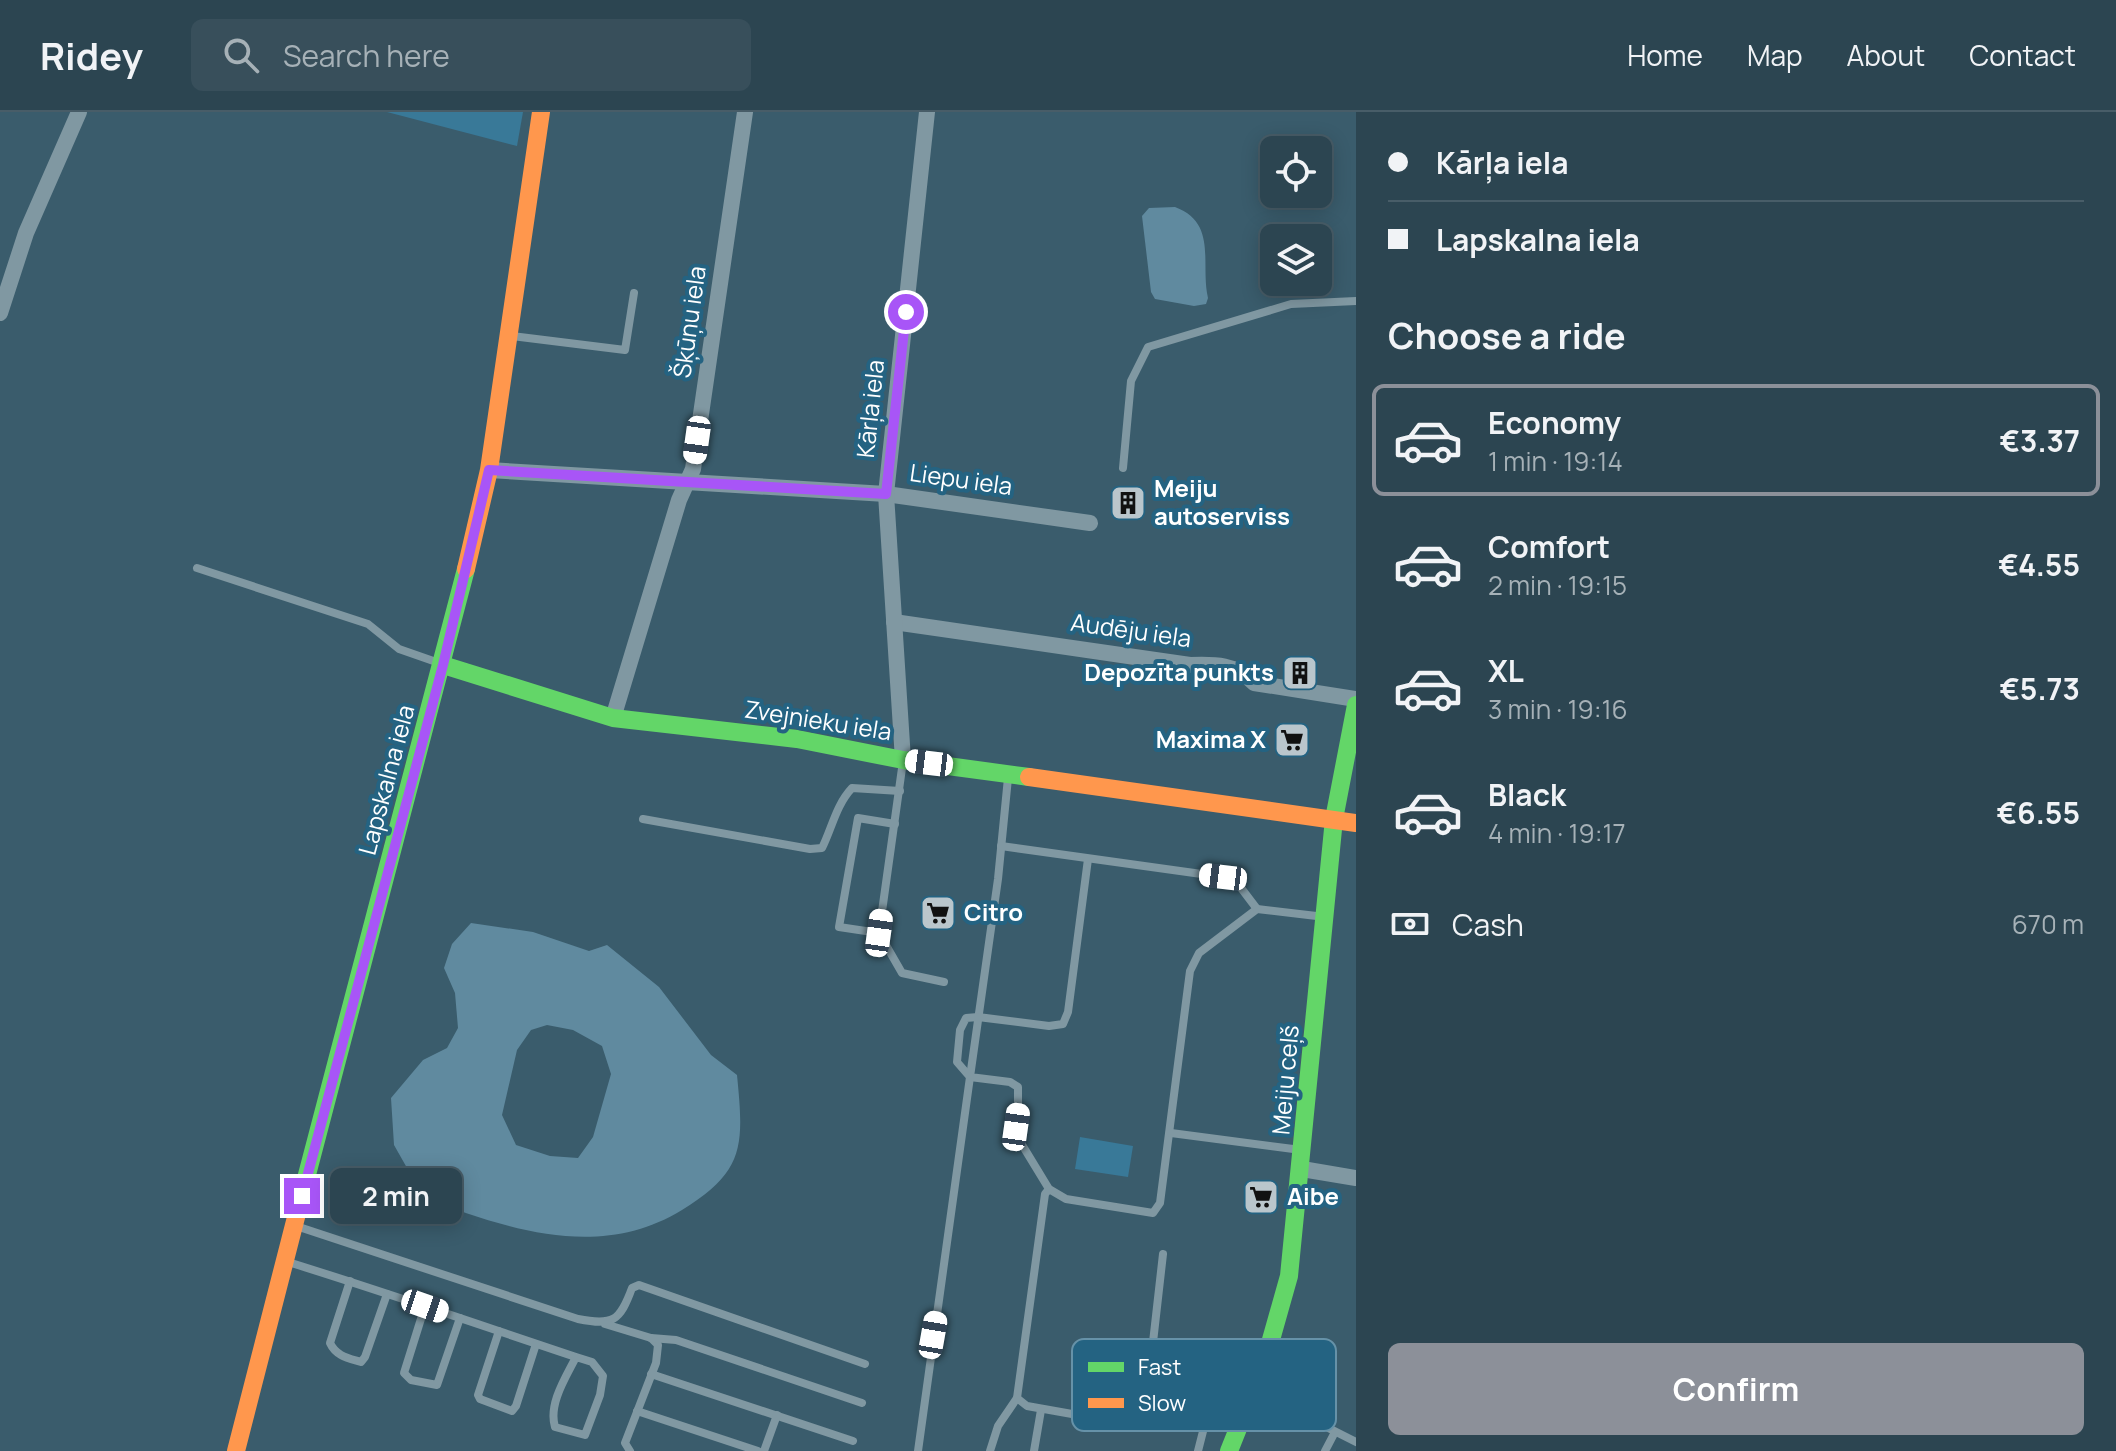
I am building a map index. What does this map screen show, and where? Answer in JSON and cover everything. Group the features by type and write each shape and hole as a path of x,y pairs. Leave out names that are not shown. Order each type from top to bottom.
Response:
{"street":[{"path":"0,313 26,233 79,112"},
{"name":"Lapskalna iela","path":"239,1450 285,1261 443,665 489,470 528,151 541,112"},
{"name":"Šķūņu iela","path":"613,718 685,482 693,469 745,112"},
{"name":"Kārļa iela","path":"903,760 886,494 927,112"},
{"name":"Liepu iela","path":"489,470 886,494 1090,523"},
{"name":"Audēju iela","path":"894,622 1190,665 1216,664 1244,672 1254,683 1356,699"},
{"name":"Zvejnieku iela","path":"443,665 613,718 797,739 903,760 1356,823"},
{"name":"Meiju ceļš","path":"1272,1339 1289,1276 1303,1159 1334,819 1356,705"},
{"path":"1303,1159 1356,1178"},
{"name":"Meiju ceļš","path":"1229,1451 1237,1431"}],"lane":[{"path":"507,336 625,350 634,293"},
{"path":"1123,468 1131,381 1148,347 1291,304 1356,301"},
{"path":"197,568 368,624 399,649 443,665"},
{"path":"903,760 879,933 902,973 944,982"},
{"path":"918,1451 1009,773"},
{"path":"643,819 810,849 822,848 833,826 840,801 852,788 900,791"},
{"path":"879,933 839,927 858,818 895,824"},
{"path":"1001,846 1235,880 1257,909"},
{"path":"1088,859 1068,1012 1063,1024 1049,1026 966,1018 958,1046 957,1062 970,1077 1010,1082 1018,1087 1018,1138 1049,1189 1066,1199 1153,1213 1160,1203 1171,1133 1190,971 1199,953 1257,909 1325,917"},
{"path":"1171,1133 1303,1159"},
{"path":"990,1451 998,1426 1017,1398 1043,1210 1049,1189"},
{"path":"295,1226 549,1311 651,1338 676,1340 862,1403"},
{"path":"1154,1339 1163,1254"},
{"path":"285,1261 592,1362 603,1376 600,1395 585,1435 555,1427 552,1418 559,1392 576,1357"},
{"path":"350,1281 330,1343 334,1351 347,1358 361,1362 365,1357 387,1294"},
{"path":"604,1324 617,1318 632,1288 639,1285 865,1364"},
{"path":"425,1306 406,1359 404,1373 411,1380 437,1385 460,1318"},
{"path":"499,1331 478,1395 498,1407 512,1411 516,1406 536,1344"},
{"path":"630,1451 625,1443 651,1374 658,1345 651,1338"},
{"path":"651,1374 853,1441"},
{"path":"1017,1398 1041,1410 1072,1415"},
{"path":"1034,1451 1041,1410"},
{"path":"637,1411 758,1451"},
{"path":"764,1451 777,1415"},
{"path":"1198,1451 1203,1431"},
{"path":"1325,1451 1335,1432 1356,1442"}],"shaded area":[{"path":"387,112 523,112 517,146"},
{"path":"1175,207 1197,223 1202,234 1206,304 1194,306 1155,299 1151,292 1142,216 1149,208"},
{"path":"471,923 533,932 589,951 607,945 659,987 711,1055 737,1075 739,1139 729,1169 718,1182 682,1210 651,1225 618,1234 586,1237 521,1229 424,1198 394,1145 391,1098 423,1060 447,1048 458,1028 455,993 444,968 452,944","holes":["547,1025 573,1030 602,1046 611,1074 593,1137 578,1158 550,1156 516,1145 502,1115 517,1050 531,1030"]},
{"path":"1080,1137 1133,1146 1128,1177 1075,1169"}],"traffic: fast":[{"path":"303,1190 466,569"},
{"path":"443,665 613,718 797,739 903,760 1029,777"},
{"path":"1271,1339 1289,1276 1334,819 1356,705"},
{"path":"1229,1451 1237,1431"}],"traffic: slow":[{"path":"466,569 489,470 541,112"},
{"path":"1029,777 1356,823"},
{"path":"236,1451 303,1190"}],"place":[{"name":"Meiju autoserviss","path":"1128,503"},
{"name":"Depozīta punkts","path":"1300,673"},
{"name":"Maxima X","path":"1292,740"},
{"name":"Citro","path":"938,913"},
{"name":"Aibe","path":"1261,1197"}],"route":[{"path":"302,1196 443,665 489,470 886,494 906,312"}]}
